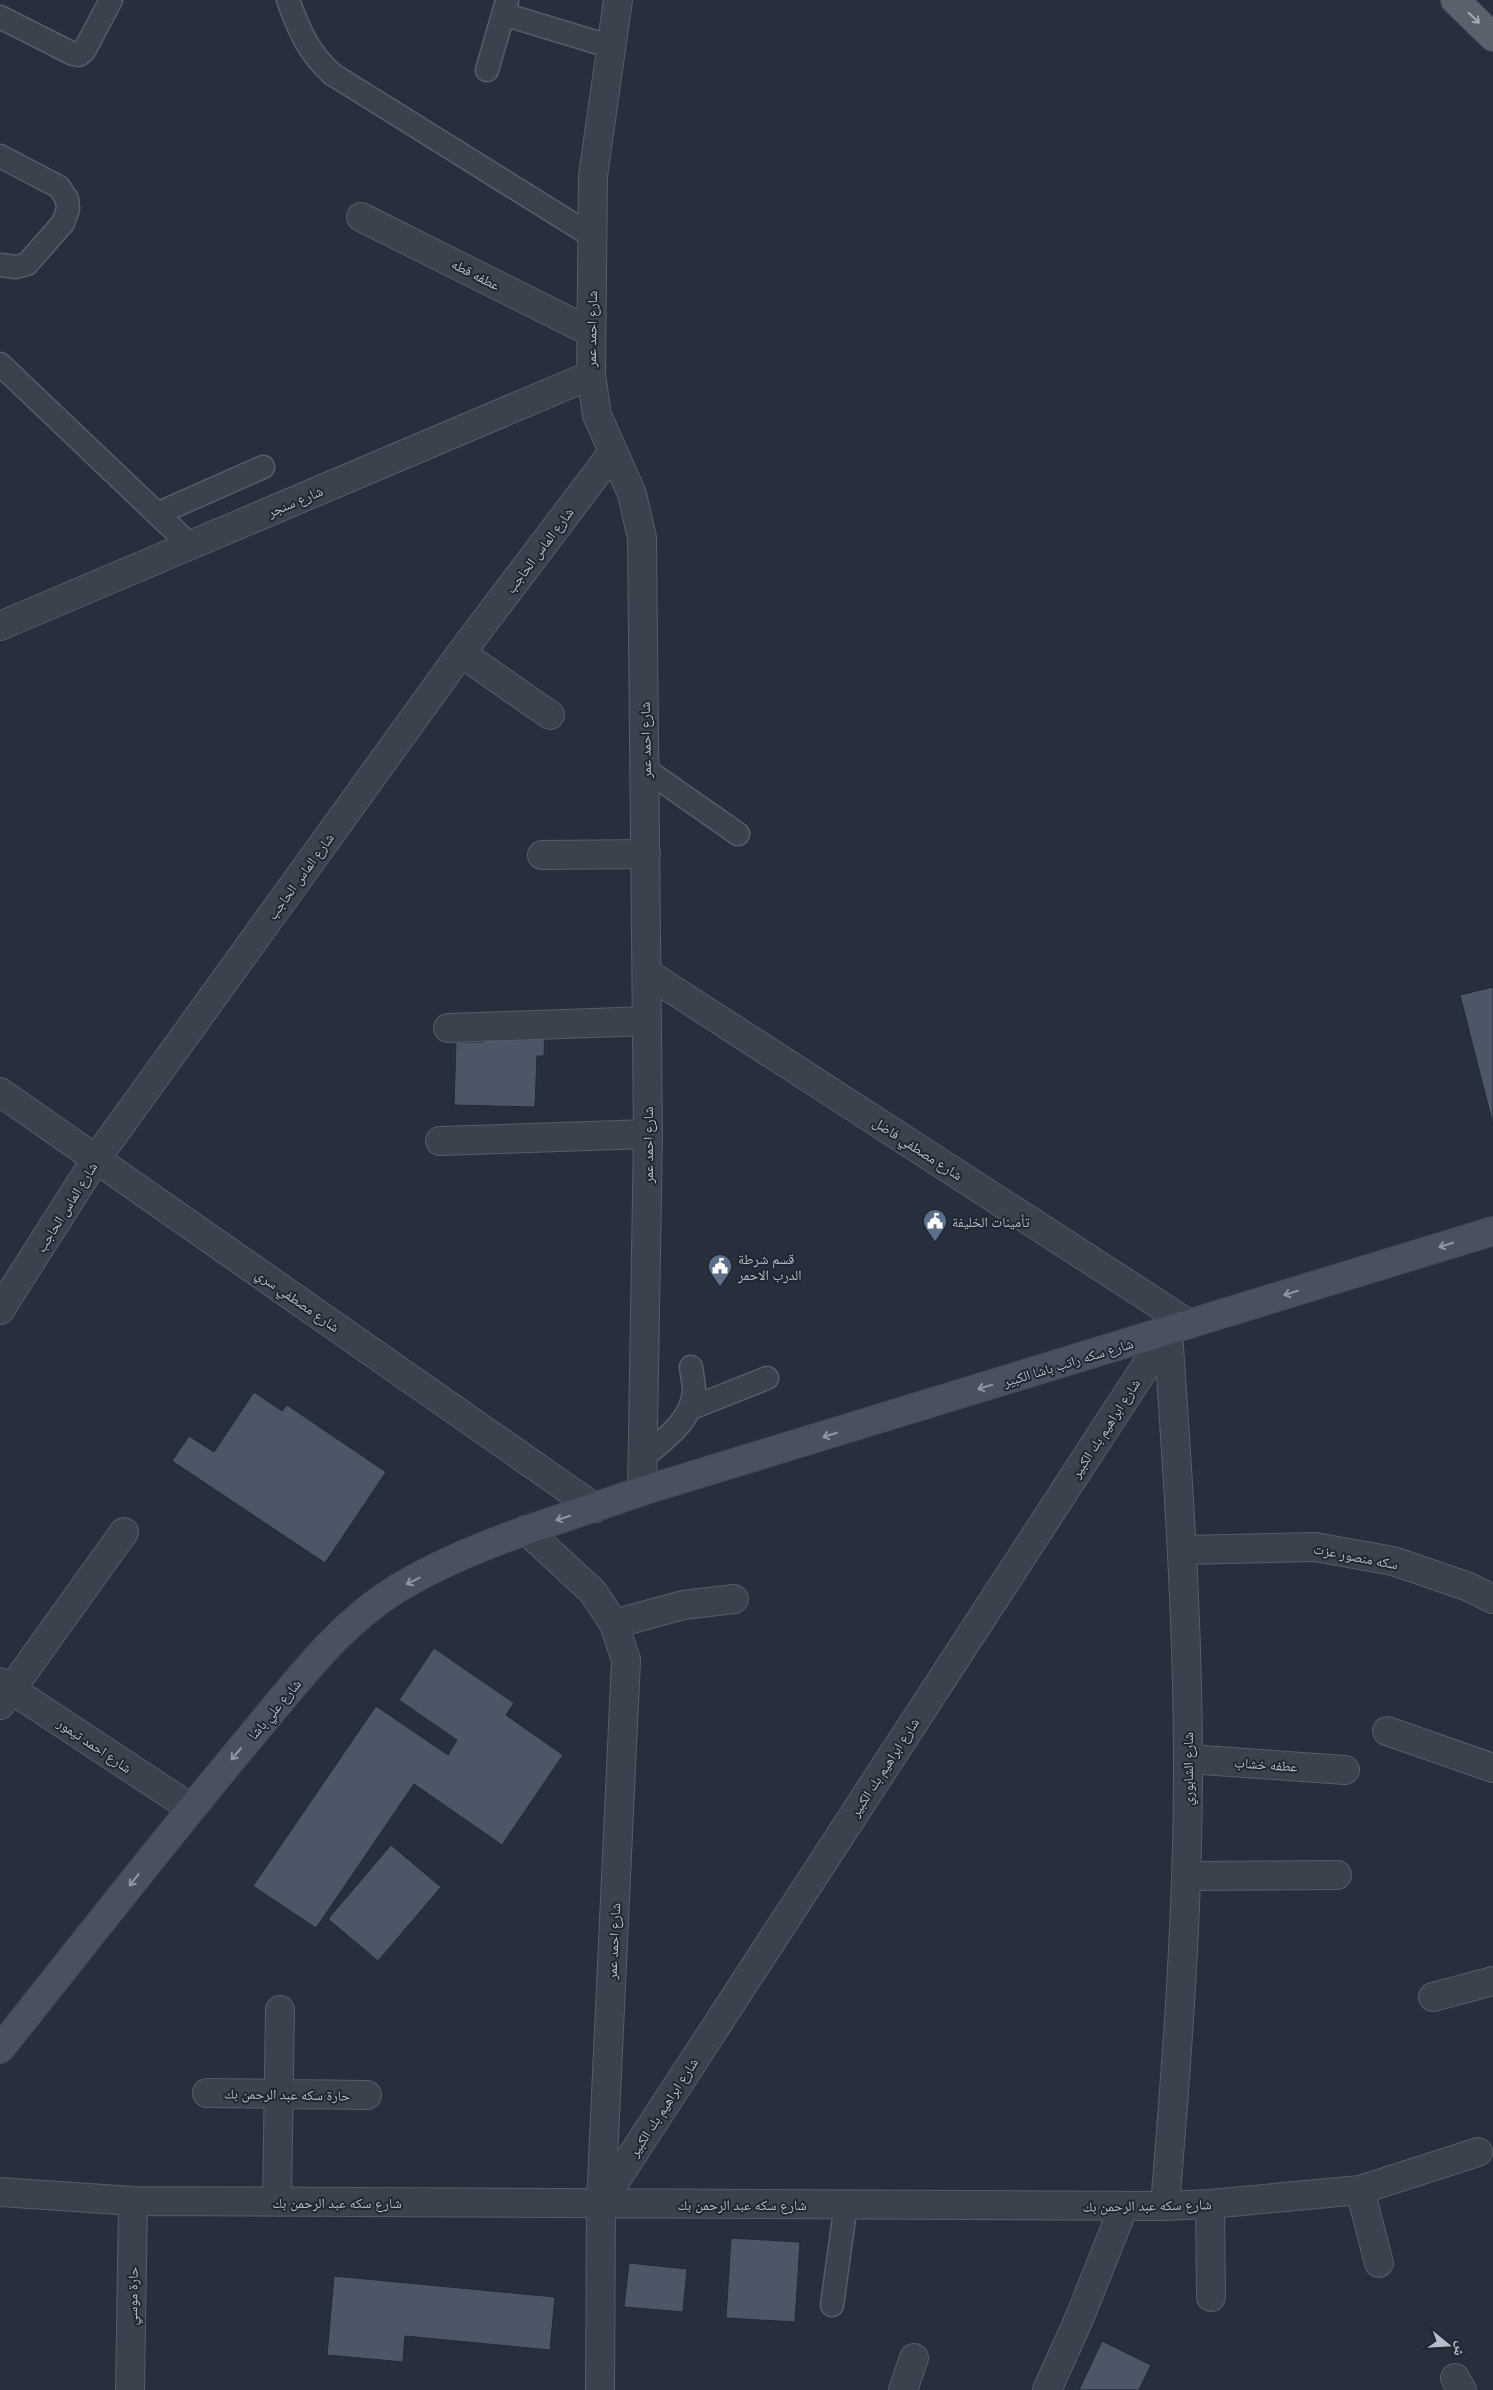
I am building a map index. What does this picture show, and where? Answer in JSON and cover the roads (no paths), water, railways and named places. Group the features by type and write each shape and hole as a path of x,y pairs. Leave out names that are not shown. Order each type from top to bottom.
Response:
{"main road":[{"path":"1455,0 1493,37"},
{"name":"شارع سكه راتب باشا الكبير","path":"642,1491 1493,1231"},
{"name":"شارع علي باشا","path":"0,2049 191,1808 346,1626 398,1588 467,1553 526,1530 642,1491"}],"street":[{"name":"شارع احمد عمر","path":"618,0 593,176 591,375 597,415 632,494 642,538 648,1134 642,1491"},
{"name":"عطفه قطه","path":"361,217 591,332"},
{"name":"شارع سنجر","path":"0,626 591,375"},
{"name":"شارع الماس الحاجب","path":"0,1310 96,1159 461,653 613,452"},
{"path":"461,653 550,715"},
{"path":"542,855 646,854"},
{"name":"شارع مصطفي فاضل","path":"647,972 1178,1328"},
{"path":"448,1028 647,1021"},
{"name":"شارع مصطفي سري","path":"0,1092 595,1508"},
{"path":"440,1142 648,1134"},
{"name":"شارع الشابوري","path":"1165,2206 1182,1986 1188,1758 1178,1328"},
{"name":"شارع ابراهيم بك الكبير","path":"601,2203 1178,1328"},
{"name":"شارع احمد عمر","path":"526,1530 593,1592 614,1624 626,1660 601,2203 600,2390"},
{"path":"3,1692 124,1532"},
{"name":"سكه منصور عزت","path":"1184,1550 1315,1546 1393,1561 1469,1587 1493,1598"},
{"path":"614,1624 683,1605 734,1599"},
{"name":"شارع احمد تيمور","path":"3,1692 191,1808"},
{"path":"1388,1731 1493,1768"},
{"name":"عطفه خشاب","path":"1188,1758 1345,1770"},
{"path":"1186,1876 1337,1874"},
{"path":"1433,1997 1493,1981"},
{"path":"277,2202 280,2010"},
{"name":"حارة سكه عبد الرحمن بك","path":"207,2093 367,2095"},
{"name":"شارع سكه عبد الرحمن بك","path":"0,2192 133,2201 1165,2206 1210,2204 1360,2190 1478,2152"},
{"path":"1360,2190 1379,2263"},
{"name":"حارة موسي","path":"130,2390 133,2201"},
{"path":"1210,2204 1211,2297"},
{"path":"1048,2390 1079,2319 1124,2206"},
{"path":"903,2390 914,2358"}],"lane":[{"path":"0,17 74,54 80,54 84,51 111,0"},
{"path":"288,0 303,38 311,52 316,60 332,74 592,236"},
{"path":"487,70 505,7 612,47"},
{"path":"0,156 59,187 67,199 68,209 63,223 27,264 16,267 0,265"},
{"path":"0,364 190,545"},
{"path":"157,514 263,467"},
{"path":"645,768 738,834"},
{"path":"642,1458 673,1433 689,1409 694,1391 691,1367"},
{"path":"689,1409 767,1378"},
{"path":"832,2306 846,2204"}],"place":[{"name":"تأمينات الخليفة","path":"935,1242"},
{"name":"قسم شرطة الدرب الاحمر","path":"720,1287"}]}
